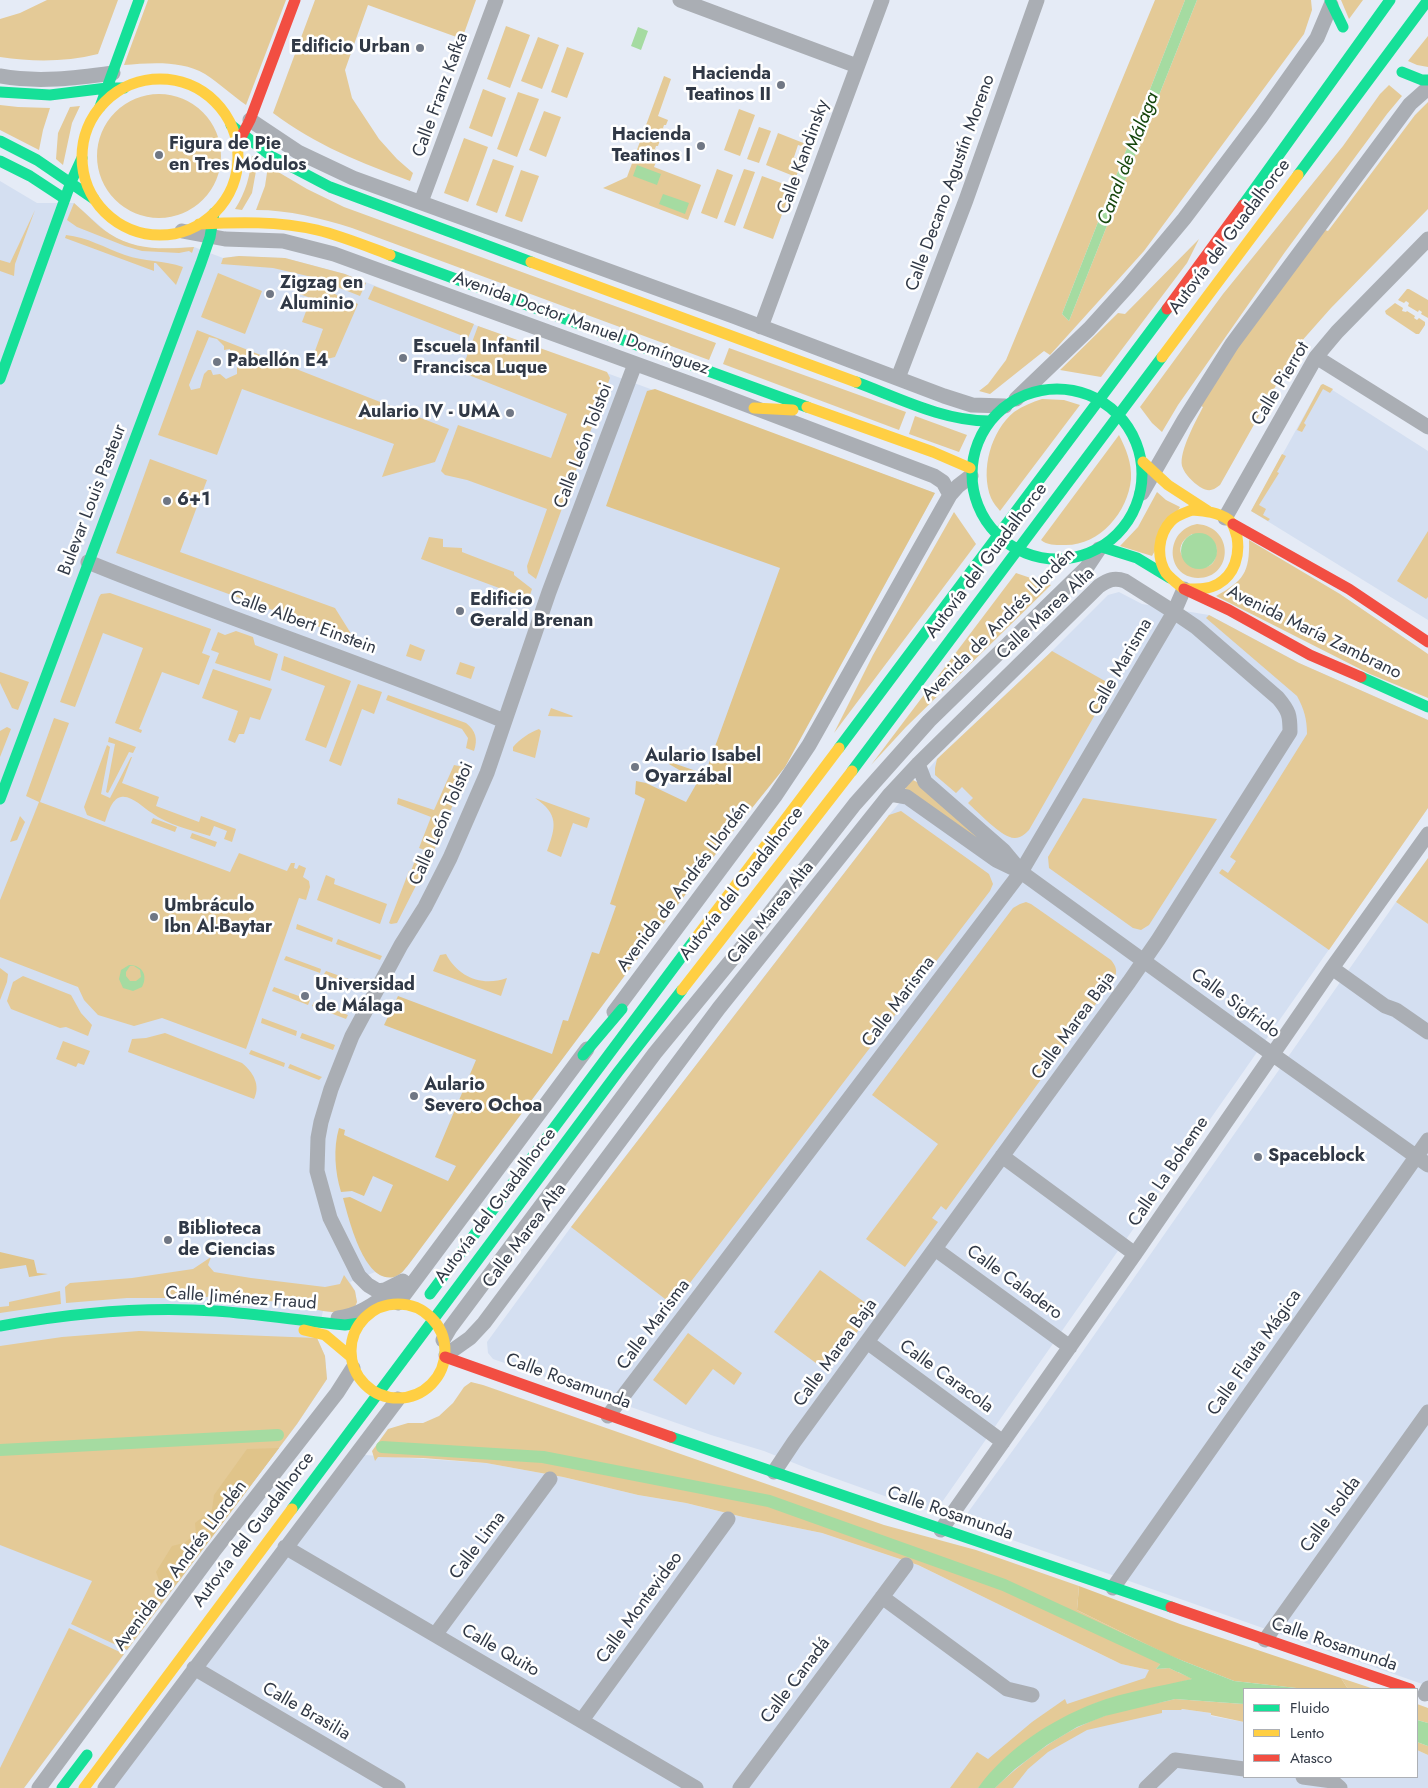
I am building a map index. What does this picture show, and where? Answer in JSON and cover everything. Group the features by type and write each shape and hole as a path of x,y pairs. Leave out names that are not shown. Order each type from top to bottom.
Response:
{"main road":[{"path":"100,107 139,0"},
{"path":"212,224 234,182 239,140 250,120 295,0"},
{"name":"Autovía del Guadalhorce","path":"414,1316 1112,384 1390,0"},
{"name":"Autovía del Guadalhorce","path":"84,1788 618,1072 824,808 1428,0"},
{"path":"1331,2 1342,27"},
{"path":"1352,104 1382,79 1418,33"},
{"path":"1402,72 1422,80 1428,80"},
{"path":"95,200 85,180 82,158 86,130 92,118 111,96 124,88 140,81 174,80 190,84 205,92 218,104 239,140 267,153 308,177 345,194 953,418 989,421"},
{"path":"0,92 50,94 124,88"},
{"path":"0,141 37,160 71,182 95,200 108,215 124,226 143,233 163,235 182,232"},
{"path":"0,379 71,182 82,158"},
{"path":"0,161 30,176 65,199"},
{"name":"Avenida Doctor Manuel Domínguez","path":"182,232 199,224 248,221 282,223 311,228 335,235 932,452 970,472"},
{"name":"Bulevar Louis Pasteur","path":"0,799 212,224"},
{"path":"1142,493 1127,524 1117,536 1100,548 1086,554 1063,557 1033,554 1014,546 1002,538 988,524 979,509 970,472 975,446 989,421 1011,403 1050,390 1073,392 1094,400 1112,410 1122,419 1133,435 1148,467 1168,485 1208,511 1349,589 1428,642"},
{"path":"754,408 822,412"},
{"path":"1208,511 1192,510 1178,516 1166,526 1160,541 1160,557 1165,572 1184,589 1205,589 1218,585 1236,565 1237,539 1229,521"},
{"path":"1100,548 1137,558 1172,579"},
{"name":"Avenida María Zambrano","path":"1184,589 1229,610 1310,654 1428,707"},
{"path":"583,1055 845,739"},
{"path":"655,1053 797,851 824,808"},
{"path":"398,1303 409,1305 430,1316 436,1323 445,1350 436,1381 420,1394 398,1399 381,1396 371,1391 364,1384 351,1362 351,1340 360,1323 379,1307 398,1303"},
{"name":"Calle Jiménez Fraud","path":"0,1326 23,1321 120,1311 198,1310 345,1325 360,1323"},
{"name":"Calle Jiménez Fraud","path":"0,1335 87,1322 195,1319 319,1332 332,1339 351,1362"},
{"name":"Calle Rosamunda","path":"445,1350 458,1363 608,1416 1407,1688"},
{"name":"Calle Rosamunda","path":"436,1381 453,1372 480,1370"},
{"path":"355,1397 373,1373"},
{"path":"62,1788 92,1748"}],"street":[{"name":"Calle Franz Kafka","path":"421,202 496,0"},
{"path":"680,0 858,66"},
{"name":"Calle Kandinsky","path":"761,327 882,0"},
{"name":"Calle Decano Agustín Moreno","path":"898,378 1038,0"},
{"path":"250,120 298,152 353,178 944,396 972,406 988,407 1011,403 1089,329 1128,286 1184,219 1317,38 1331,2"},
{"path":"0,76 53,80 113,72"},
{"path":"1142,493 1148,467 1232,344 1410,104 1428,88"},
{"name":"Avenida Doctor Manuel Domínguez","path":"182,232 212,224 226,239 283,241 318,249 492,310 934,476 943,482 950,495"},
{"name":"Calle Pierrot","path":"1229,521 1316,357 1337,332 1428,239"},
{"path":"1316,357 1428,427"},
{"name":"Calle León Tolstoi","path":"402,1281 381,1291 374,1290 359,1276 354,1267 330,1218 316,1171 321,1122 331,1089 352,1036 401,945 425,907 450,858 487,773 553,582 635,364"},
{"name":"Avenida de Andrés Llordén","path":"398,1303 775,796 808,745 950,495 970,472"},
{"name":"Avenida de Andrés Llordén","path":"445,1350 450,1328 655,1053 766,918 855,804 929,721 1087,567 1100,548"},
{"name":"Calle Albert Einstein","path":"88,562 478,709 504,721"},
{"name":"Calle Marea Alta","path":"445,1350 470,1338 484,1322 719,1008 890,794 918,764 1099,586 1109,580 1117,578 1125,581 1174,612"},
{"name":"Calle Marisma","path":"608,1416 1021,872 1174,612 1184,589"},
{"name":"Calle Marea Baja","path":"774,1472 1144,960 1290,732 1288,710 1278,698 1196,627 1174,612"},
{"name":"Calle Sigfrido","path":"918,764 924,782 1004,851 1021,872"},
{"name":"Calle Sigfrido","path":"890,794 908,797 996,860 1021,872 1422,1160"},
{"name":"Calle La Boheme","path":"941,1530 1136,1254 1332,968 1428,834"},
{"path":"1332,968 1385,1006 1396,1010 1428,1032"},
{"name":"Calle Flauta Mágica","path":"1113,1588 1422,1160 1428,1140"},
{"path":"1002,1156 1136,1254"},
{"path":"302,1320 350,1316 382,1298 402,1281 478,1197"},
{"name":"Calle Caladero","path":"935,1249 1070,1347"},
{"name":"Calle Caracola","path":"867,1342 1003,1442"},
{"name":"Avenida de Andrés Llordén","path":"39,1788 214,1552 337,1393 351,1362"},
{"path":"105,1788 398,1399"},
{"name":"Calle Isolda","path":"1265,1640 1428,1412"},
{"name":"Calle Lima","path":"435,1635 550,1479"},
{"name":"Calle Montevideo","path":"582,1720 728,1519"},
{"name":"Calle Quito","path":"285,1547 696,1788"},
{"name":"Calle Canadá","path":"740,1788 906,1565"},
{"path":"882,1597 1007,1689 1032,1695"},
{"name":"Calle Brasilia","path":"194,1668 398,1788"},
{"path":"1146,1788 1175,1760 1243,1769"},
{"path":"1310,1778 1332,1781 1340,1788"}],"shaded area":[{"path":"47,0 118,0 98,54 74,59 49,60 0,57 0,19 20,13"},
{"path":"148,0 286,0 246,105 205,74 186,66 176,64 124,65"},
{"path":"315,0 476,0 462,39 368,5 345,70 352,98 379,139 413,173 410,181 322,144 273,113"},
{"path":"1155,0 1185,0 1062,314 1069,321 1197,0 1311,0 1312,10 1304,34 1144,251 1050,355 1044,351 990,394 979,391 988,384 1006,360"},
{"path":"1341,0 1363,0 1349,19"},
{"path":"506,26 530,35 510,88 487,79"},
{"path":"1428,36 1428,67 1408,61"},
{"path":"538,37 559,45 542,89 521,81"},
{"path":"567,47 584,53 567,98 551,92"},
{"path":"664,76 671,79 658,116 668,120 666,125 664,125 658,146 655,149 655,155 658,157 654,167 701,185 688,220 603,188 627,177"},
{"path":"1389,85 1402,96 1285,252 1178,405 1162,432 1152,423 1140,407 1223,294 1343,146 1380,94"},
{"path":"483,89 506,98 492,137 469,128"},
{"path":"518,92 539,99 517,157 497,149"},
{"path":"159,94 183,99 203,112 216,132 221,156 216,180 203,200 183,213 159,218 135,213 115,200 102,180 97,156 102,132 115,112 135,99"},
{"path":"1428,102 1428,209 1331,308 1300,343 1220,485 1210,490 1200,487 1192,481 1182,466 1183,452 1203,407 1199,405 1235,351 1325,230 1328,231 1415,115"},
{"path":"0,105 50,108 39,150 0,130"},
{"path":"80,106 72,123 63,165 56,159 58,133 70,107"},
{"path":"739,109 755,115 740,156 724,150"},
{"path":"544,111 561,117 546,157 529,150"},
{"path":"759,127 771,131 759,163 747,159"},
{"path":"778,133 806,144 805,147 798,145 794,157 802,161 796,177 766,165"},
{"path":"464,138 488,147 468,202 444,193"},
{"path":"252,156 258,160 252,193 242,210 235,209 247,184"},
{"path":"493,159 514,166 497,213 476,205"},
{"path":"268,166 307,189 344,207 716,343 709,360 352,228 304,215 256,210 265,186"},
{"path":"717,169 733,175 717,219 701,213"},
{"path":"744,169 755,172 735,226 724,222"},
{"path":"521,170 539,176 522,222 505,216"},
{"path":"762,176 792,187 773,239 743,228"},
{"name":"Universidad de Málaga","path":"0,181 37,203 74,203 109,234 138,246 154,249 194,247 223,258 239,256 285,258 345,274 478,326 935,493 785,767 727,839 401,1274 395,1277 385,1277 375,1272 350,1282 355,1291 357,1302 341,1313 323,1311 317,1338 325,1356 327,1379 297,1424 24,1788 0,1788"},
{"path":"74,203 101,227 120,240 151,248 194,247 192,253 189,251 179,253 142,251 77,227 67,220"},
{"path":"35,210 15,264 14,276 0,271 0,260 10,263"},
{"path":"66,235 89,240 139,259 183,267 176,285 156,263 154,263 154,271 65,238"},
{"path":"1199,239 1187,263 1101,377 1060,370 1118,313 1125,314"},
{"path":"239,256 285,258 345,274 366,283 360,296 312,277 273,268 221,264 223,258"},
{"path":"218,273 262,291 245,334 201,317"},
{"path":"281,275 321,288 358,304 335,357 319,361 312,359 323,329 302,322 311,298 299,294 301,287 279,279"},
{"path":"374,286 474,324 468,338 368,299"},
{"path":"1407,289 1428,300 1428,318 1421,314 1422,312 1419,310 1418,312 1408,306 1409,303 1406,301 1404,303 1398,300"},
{"path":"1395,303 1403,308 1402,311 1407,311 1415,316 1414,318 1417,320 1419,318 1425,322 1419,334 1416,334 1386,314 1385,311"},
{"path":"478,326 607,372 610,378 536,579 528,573 527,566 547,509 467,480 445,475 441,471 458,425 551,458 567,414 461,372"},
{"path":"197,330 449,429 435,462 382,477 394,444 242,389 217,455 158,435","holes":["209,337 217,339 224,346 224,350 230,349 232,356 230,358 237,365 237,374 226,379 220,374 213,375 211,370 208,370 204,374 200,388 191,390 189,385"]},
{"path":"729,348 906,412 899,430 723,364"},
{"path":"1323,384 1428,451 1428,620 1251,511"},
{"path":"1323,384 1333,389 1330,393 1323,389 1304,423 1306,425 1302,432 1297,430 1321,385"},
{"path":"655,389 935,493 785,767 727,839 403,1272 394,1277 383,1276 374,1271 359,1248 343,1198 350,1197 381,1212 393,1185 373,1176 364,1196 352,1191 341,1192 336,1160 339,1128 345,1130 344,1135 448,1181 456,1166 435,1157 476,1060 384,1025 398,996 552,1054 563,1020 568,1021 592,952 599,954 616,906 610,904 645,799 635,794 636,781 646,783 686,802 698,781 669,764 670,762 705,774 780,568 606,506 647,391"},
{"path":"1042,399 1064,400 1080,405 1000,511 991,498 988,487 987,463 994,440 1006,420 1014,412"},
{"path":"915,416 967,435 959,452 909,434"},
{"path":"1119,435 1131,467 1131,479 1129,492 1117,515 1109,526 1088,540 1076,544 1060,545 1043,542 1041,540"},
{"path":"1282,454 1286,456 1277,472 1279,473 1259,505 1266,509 1263,515 1270,519 1268,521 1251,511"},
{"path":"150,459 207,480 180,552 335,608 355,640 116,553"},
{"path":"1157,492 1166,500 1180,507 1152,556 1120,546 1138,527"},
{"path":"954,512 976,544 834,733 873,655"},
{"path":"1197,524 1209,527 1218,534 1223,542 1225,552 1223,562 1218,570 1210,576 1198,578 1187,576 1179,570 1174,562 1174,543 1186,528","holes":["1192,534 1216,545 1215,559 1209,566 1201,568 1192,565 1184,559 1181,551 1182,543"]},
{"path":"1428,531 1428,597 1426,599 1397,581"},
{"path":"429,537 443,539 443,547 462,548 462,552 514,572 514,575 532,589 530,595 527,594 526,598 421,559"},
{"path":"1249,540 1340,594 1428,654 1428,698 1370,674 1216,596 1233,586 1243,575 1248,561"},
{"path":"1016,573 1051,585 906,727 871,765"},
{"path":"1119,592 1142,604 1209,615 1299,663 1428,720 1428,808 940,1505 930,1511 918,1508 764,1451 711,1435 493,1359 488,1353 487,1342 571,1227 889,815 937,759 1052,651 1108,595"},
{"path":"110,593 211,629 202,653 210,656 199,685 162,672 139,729 142,730 141,733 115,723 143,648 103,633 75,707 60,702 99,597 101,594"},
{"path":"1209,615 1299,663 1428,720 1428,808 1329,950 1219,873 1222,869 1228,873 1236,861 1230,857 1307,734 1307,729 1305,714 1297,696 1206,618"},
{"path":"236,631 253,637 255,645 278,654 270,681 215,663 219,653 211,650 218,632 225,635"},
{"path":"410,644 425,650 421,661 406,656"},
{"path":"1052,651 1112,685 1029,830 1019,837 1010,837 997,829 968,803 973,798 962,787 956,793 935,775 937,759"},
{"path":"284,656 351,681 326,748 305,740 325,686 281,670"},
{"path":"460,662 475,667 471,679 456,674"},
{"path":"213,669 272,689 260,720 250,717 244,734 239,734 235,743 228,740 238,711 202,698"},
{"path":"0,672 29,682 18,710 12,708 0,683"},
{"path":"358,684 382,692 374,714 362,709 341,766 329,761"},
{"path":"388,695 466,723 472,729 475,736 474,751 466,748 468,738 462,729 386,700"},
{"path":"551,708 573,716 548,716"},
{"path":"54,718 69,723 40,802 230,872 239,853 287,871 291,863 295,863 294,868 297,869 299,865 306,868 303,877 309,881 310,887 306,900 299,898 246,1049 162,1018 134,1026 98,1015 84,1000 78,987 0,957 0,900 39,802 26,796"},
{"path":"7,727 11,729 0,757 0,731"},
{"path":"539,729 541,731 535,758 513,751 513,747 519,741"},
{"path":"109,737 136,747 133,753 129,752 108,793 106,792 115,744 108,742"},
{"path":"107,745 110,747 101,794 110,798 132,757 122,783 159,797 156,806 199,822 201,816 236,829 232,842 224,839 227,831 214,826 210,836 180,827 165,821 133,800 125,797 118,798 110,807 105,822 87,815 84,807"},
{"path":"454,765 468,768 433,853 419,848 431,817 397,804 398,798 434,810"},
{"path":"913,780 996,851 906,791 905,787"},
{"path":"535,798 590,818 587,828 573,823 561,857 547,851 553,828 552,815"},
{"path":"1083,798 1217,819 1149,925 1141,930 1133,928 1049,868 1048,857"},
{"path":"901,811 989,874 993,884 990,891 673,1305 571,1227 889,815"},
{"path":"20,816 25,822 17,840 10,842"},
{"path":"153,818 177,827 175,832 151,823"},
{"path":"192,833 217,842 215,847 190,838"},
{"path":"417,855 429,860 397,923 391,924 389,923"},
{"path":"1428,858 1428,924 1396,902"},
{"path":"326,875 335,879 334,884 387,904 380,924 317,900"},
{"path":"1026,902 1111,960 1116,969 1116,974 946,1210 941,1206 932,1218 938,1222 905,1267 866,1239 938,1144 872,1095 1013,908"},
{"path":"1396,902 1428,924 1428,1686 961,1522 1037,1417"},
{"path":"297,924 333,938 332,942 296,929"},
{"path":"338,939 382,956 380,960 336,944"},
{"path":"446,954 457,969 472,978 489,981 507,978 501,996 433,971 440,955"},
{"path":"286,956 321,969 320,973 284,960"},
{"path":"0,968 8,974 0,1000"},
{"path":"326,971 365,985 363,990 324,974"},
{"path":"23,976 71,995 81,1013 92,1025 88,1036 66,1027 60,1028 11,1009 7,1001 13,982"},
{"path":"274,987 310,1000 308,1005 272,991"},
{"path":"314,1002 348,1015 346,1019 312,1006"},
{"path":"262,1018 297,1031 296,1036 261,1023"},
{"path":"165,1033 242,1063 250,1070 255,1079 257,1089 254,1099 128,1052 132,1039 146,1038"},
{"path":"302,1033 335,1045 333,1050 300,1038"},
{"path":"63,1041 90,1051 84,1065 78,1063 76,1067 56,1059"},
{"path":"251,1050 285,1063 284,1067 249,1054"},
{"path":"290,1064 322,1077 319,1080 288,1068"},
{"path":"0,1252 34,1260 37,1273 48,1274 29,1277 26,1265 0,1269"},
{"path":"211,1257 208,1265 214,1272 251,1278 325,1287 340,1284 344,1275 355,1291 357,1302 355,1307 341,1313 280,1302 212,1296 201,1298 127,1298 66,1303 65,1287 70,1283 132,1278 193,1269"},
{"path":"820,1270 874,1309 828,1372 774,1332"},
{"path":"60,1291 61,1304 0,1313 0,1307 9,1306 9,1302"},
{"path":"139,1331 317,1338 325,1356 327,1379 297,1424 127,1650 71,1624 92,1581 0,1545 0,1346 62,1337"},
{"path":"688,1333 742,1373 734,1385 713,1369 686,1405 653,1380"},
{"path":"471,1382 884,1525 976,1550 1079,1586 1077,1610 1168,1655 1156,1669 1169,1668 1193,1679 1096,1703 1062,1719 1000,1763 978,1788 950,1788 977,1752 988,1759 1032,1722 1065,1699 1067,1704 1145,1678 1149,1670 1121,1664 918,1565 822,1533 686,1503 638,1495 563,1477 486,1463 378,1457 375,1461 372,1451 388,1429 408,1423 423,1423 439,1416 453,1403 464,1387"},
{"path":"279,1448 178,1582 160,1583 156,1572 172,1546 184,1543 196,1534 195,1523 212,1510 214,1495 247,1449"},
{"path":"350,1454 486,1463 563,1477 638,1495 686,1503 822,1533 918,1565 1121,1664 1149,1670 1182,1709 1211,1713 1211,1716 1243,1722 1243,1778 1418,1778 1418,1750 1428,1755 1428,1788 101,1788"},
{"path":"1079,1586 1180,1624 1341,1678 1347,1688 1296,1688 1234,1681 1168,1655 1077,1610"},
{"path":"69,1628 124,1654 24,1788 0,1788 0,1768"},
{"path":"1341,1678 1371,1688 1347,1688"},
{"path":"1175,1699 1243,1704 1243,1722 1211,1715 1211,1713 1182,1709 1162,1710 1162,1713 1087,1730 1048,1752 1028,1769 1013,1788 995,1788 1032,1756 1059,1737 1089,1722 1112,1713"},
{"path":"1418,1704 1428,1708 1428,1723 1418,1720"},
{"path":"1418,1742 1428,1746 1428,1755 1418,1750"}],"water":[{"name":"Canal de Málaga","path":"1185,0 1197,0 1069,321 1062,314"},
{"path":"638,27 648,31 641,50 631,46"},
{"path":"637,165 661,174 657,185 633,176"},
{"path":"663,194 689,203 685,214 659,204"},
{"path":"1199,533 1212,538 1217,551 1212,564 1199,569 1186,564 1181,551 1186,538"},
{"path":"129,965 134,965 141,969 144,975 142,987 133,991 123,988 119,979 121,970","holes":["130,966 140,970 141,977 136,981 130,981 126,976 126,972"]},
{"path":"1168,1655 1234,1681 1296,1688 1243,1688 1243,1704 1175,1699 1105,1716 1077,1727 1047,1745 1015,1769 995,1788 978,1788 989,1774 1016,1748 1030,1737 1062,1718 1106,1699 1192,1679 1170,1668 1156,1669"},
{"path":"1418,1720 1428,1723 1428,1746 1418,1742"}],"waterway":[{"path":"0,1450 278,1435"},
{"path":"382,1447 543,1457 769,1501 1004,1585 1179,1666"}],"traffic: fast":[{"path":"100,107 139,0"},
{"path":"1330,0 1343,27"},
{"path":"1243,205 1390,0"},
{"path":"1298,175 1428,0"},
{"path":"1402,72 1422,80 1428,80"},
{"path":"0,92 50,95 107,88 124,88"},
{"path":"231,125 271,156 330,187 531,262"},
{"path":"0,141 37,160 94,199"},
{"path":"0,379 71,182 82,158"},
{"path":"0,161 30,176 65,199"},
{"path":"0,799 201,263 210,237 214,213"},
{"path":"390,255 807,407"},
{"path":"839,748 1167,309"},
{"path":"852,771 1162,357"},
{"path":"856,382 938,413 972,420 989,421"},
{"path":"1057,389 1082,393 1097,399 1111,408 1123,420 1132,434 1138,449 1142,474 1138,499 1132,514 1123,528 1111,540 1097,549 1082,555 1057,559 1032,555 1017,549 1003,540 991,528 982,514 976,499 972,474 976,449 982,434 991,420 1003,408 1017,399 1032,393 1057,389"},
{"path":"1102,547 1137,558 1170,578"},
{"path":"1361,677 1428,707"},
{"path":"430,1294 695,939"},
{"path":"292,1509 618,1072 682,990"},
{"path":"583,1055 622,1009"},
{"path":"0,1326 81,1314 162,1309 232,1312 345,1325 360,1323"},
{"path":"671,1437 1171,1607"},
{"path":"62,1788 87,1755"}],"traffic: slow":[{"path":"160,79 190,85 203,92 215,102 225,114 232,127 238,157 232,187 225,200 215,212 203,222 190,229 160,235 130,229 117,222 105,212 95,200 88,187 82,157 88,127 95,114 105,102 117,92 130,85 160,79"},
{"path":"1162,357 1298,175"},
{"path":"199,224 258,223 302,227 336,235 390,255"},
{"path":"531,262 856,382"},
{"path":"807,407 933,452 970,468"},
{"path":"754,408 793,410"},
{"path":"1143,462 1168,485 1208,511"},
{"path":"1192,510 1211,512 1229,520 1237,537 1238,551 1235,564 1224,580 1206,588 1184,589 1166,573 1161,560 1160,546 1163,533 1171,521 1181,514 1192,510"},
{"path":"695,939 839,748"},
{"path":"682,990 852,771"},
{"path":"398,1304 416,1307 431,1318 442,1333 445,1351 442,1369 431,1384 416,1395 398,1398 380,1395 365,1384 354,1369 351,1351 354,1333 365,1318 380,1307 398,1304"},
{"path":"304,1330 325,1335 350,1356"},
{"path":"84,1788 292,1509"}],"traffic: jam":[{"path":"237,145 250,120 295,0"},
{"path":"1167,309 1243,205"},
{"path":"1233,524 1349,589 1428,642"},
{"path":"1184,589 1229,610 1310,655 1361,677"},
{"path":"445,1357 671,1437"},
{"path":"1171,1607 1407,1688"}],"place":[{"name":"Edificio Urban","path":"420,48"},
{"name":"Hacienda Teatinos II","path":"781,85"},
{"name":"Hacienda Teatinos I","path":"701,146"},
{"name":"Figura de Pie en Tres Módulos","path":"159,155"},
{"name":"Zigzag en Aluminio","path":"270,294"},
{"name":"Escuela Infantil Francisca Luque","path":"403,358"},
{"name":"Pabellón E4","path":"217,362"},
{"name":"Aulario IV - UMA","path":"510,413"},
{"name":"6+1","path":"167,501"},
{"name":"Edificio Gerald Brenan","path":"460,611"},
{"name":"Aulario Isabel Oyarzábal","path":"635,767"},
{"name":"Umbráculo Ibn Al-Baytar","path":"154,917"},
{"name":"Universidad de Málaga","path":"305,996"},
{"name":"Aulario Severo Ochoa","path":"414,1096"},
{"name":"Spaceblock","path":"1258,1157"},
{"name":"Biblioteca de Ciencias","path":"168,1240"}]}
